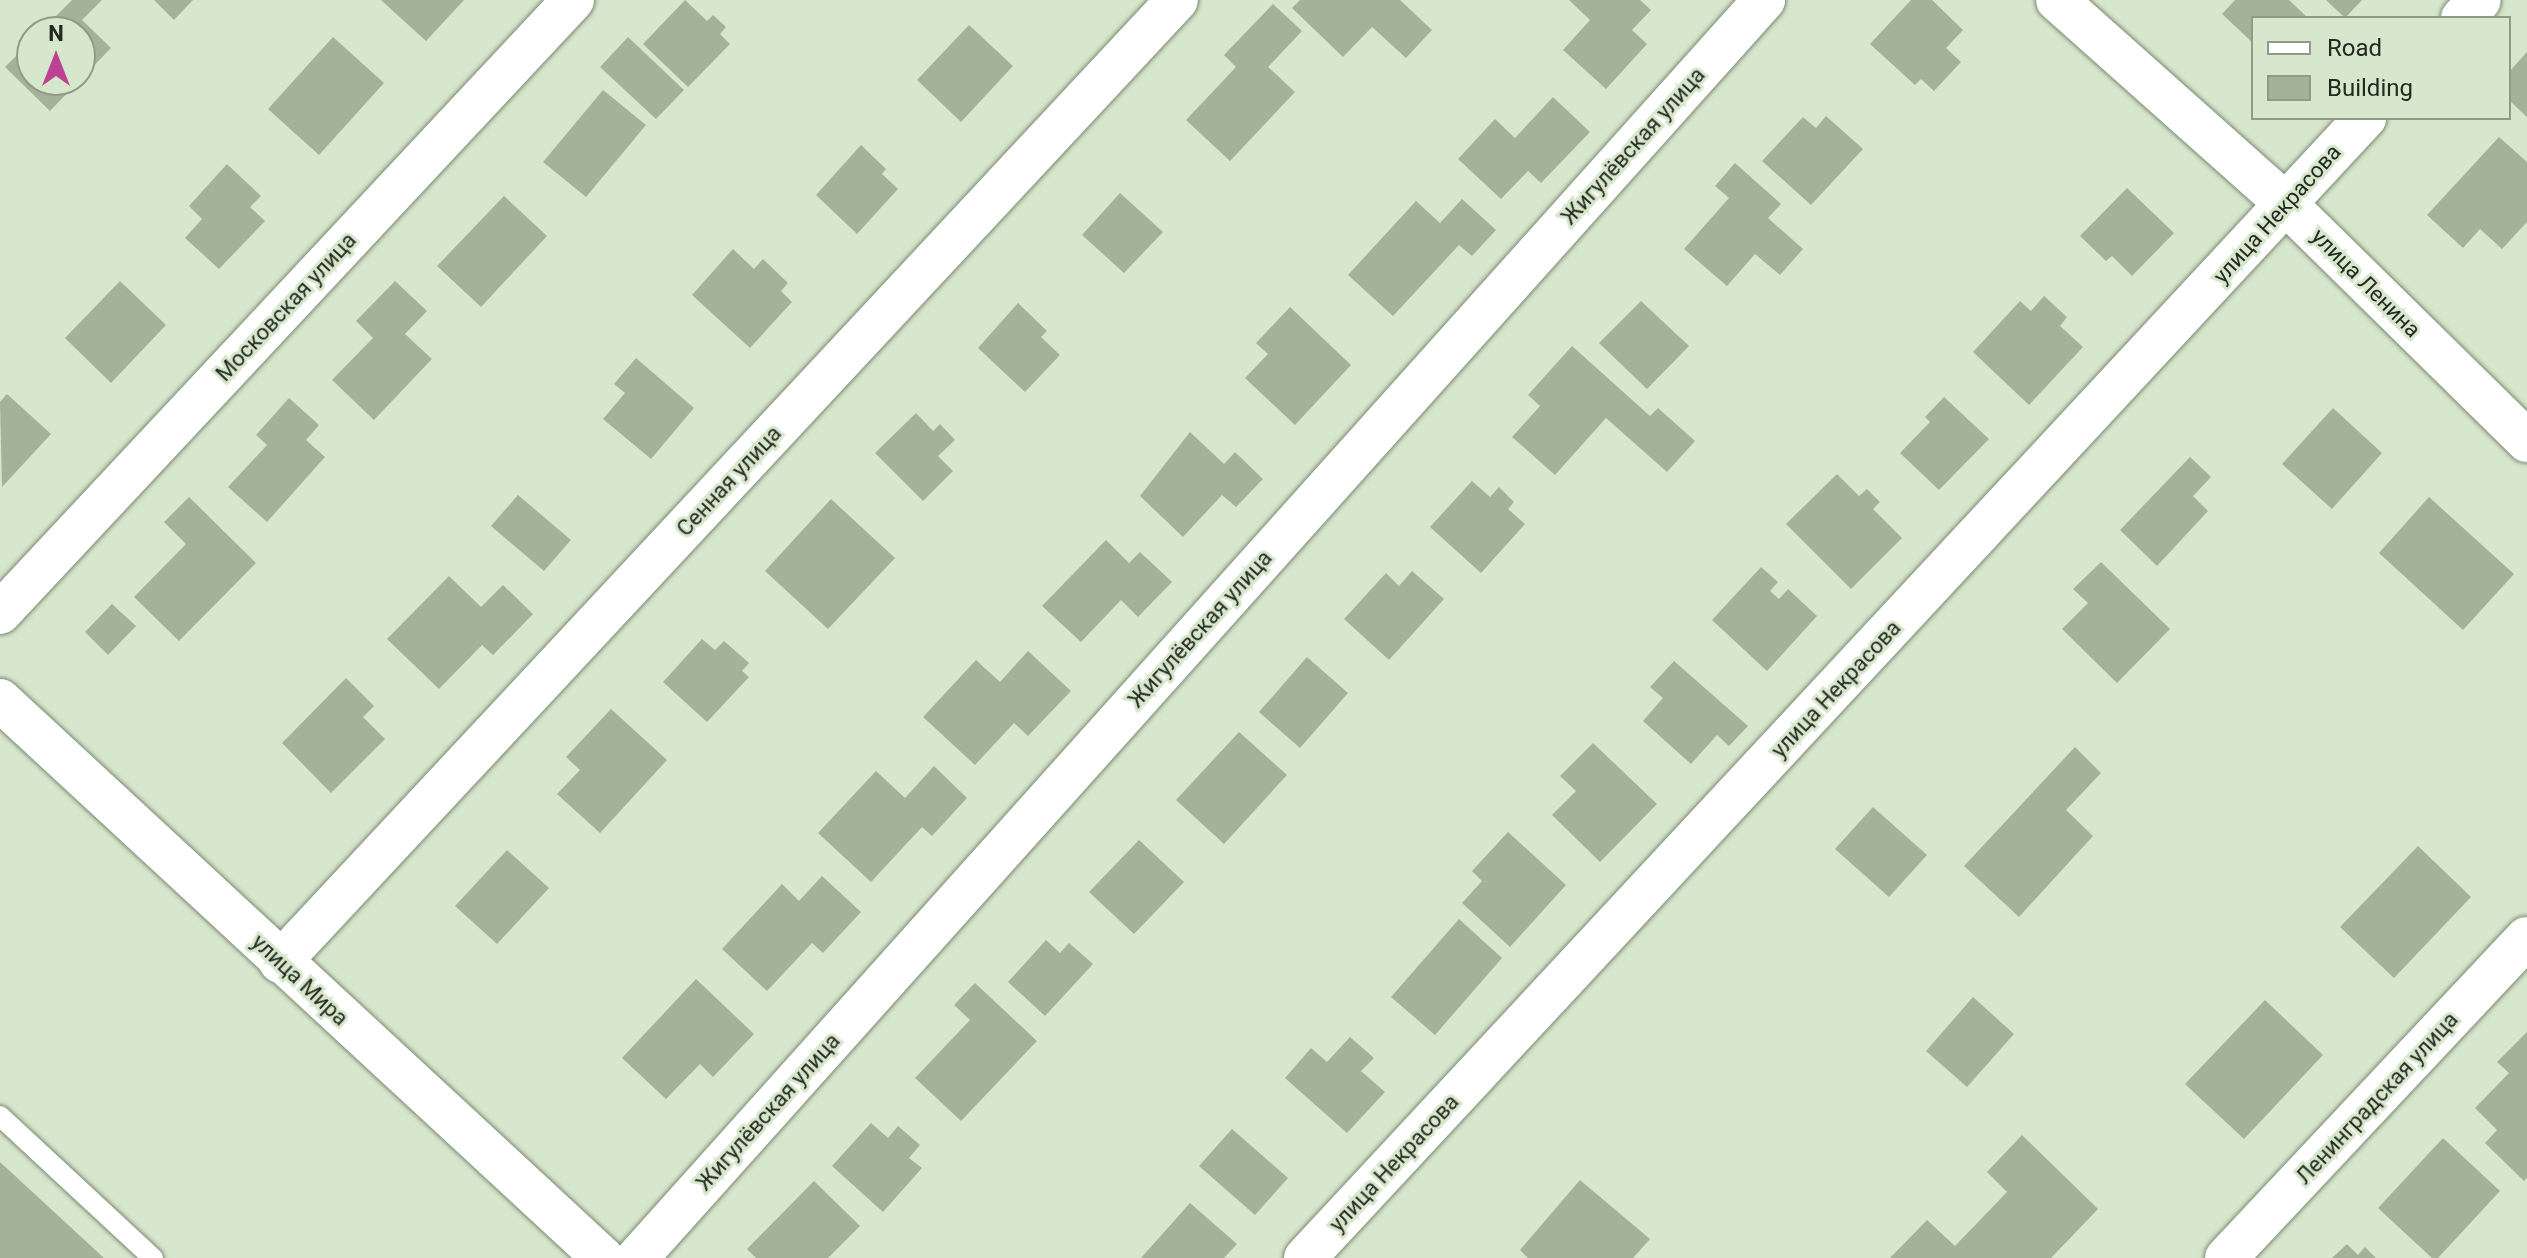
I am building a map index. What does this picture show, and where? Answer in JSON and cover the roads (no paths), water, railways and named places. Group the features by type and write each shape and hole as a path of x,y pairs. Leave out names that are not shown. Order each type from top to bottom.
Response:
{"street":[{"name":"Московская улица","path":"0,613 573,0"},
{"name":"Сенная улица","path":"280,962 1177,0"},
{"name":"Жигулёвская улица","path":"637,1258 1764,0"},
{"name":"улица Ленина","path":"2057,0 2287,205 2527,441"},
{"path":"2464,16 2480,0"},
{"name":"улица Некрасова","path":"1305,1258 2363,120"},
{"name":"улица Мира","path":"0,700 603,1258"},
{"name":"Ленинградская улица","path":"2226,1258 2527,938"}],"lane":[{"path":"0,1116 153,1258"}]}
